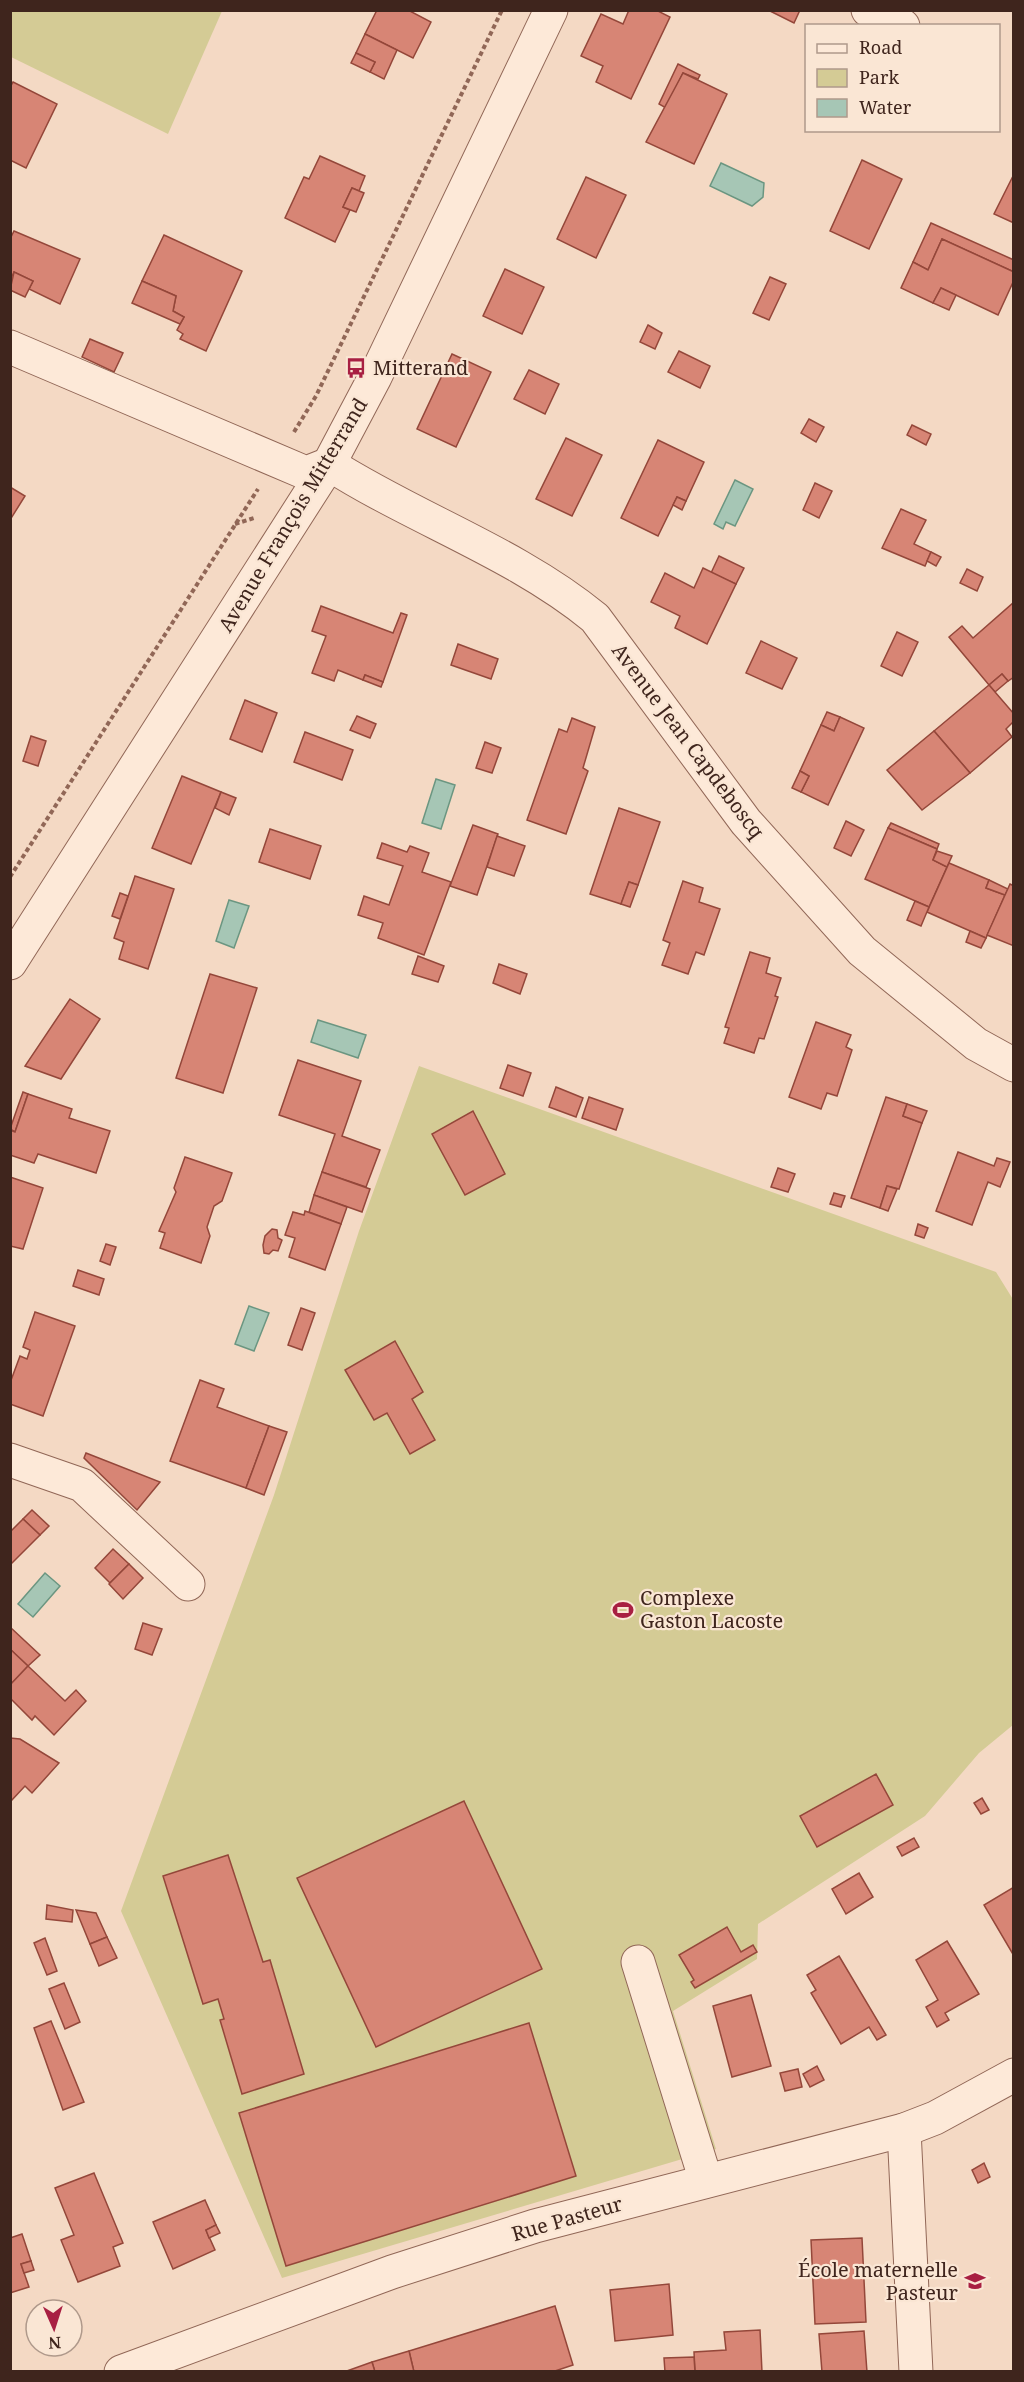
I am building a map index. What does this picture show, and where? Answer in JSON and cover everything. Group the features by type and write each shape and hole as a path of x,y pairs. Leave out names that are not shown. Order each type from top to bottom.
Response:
{"street":[{"name":"Avenue François Mitterrand","path":"10,963 329,464 367,394 551,10"},
{"path":"857,24 866,10 898,24"},
{"path":"10,347 306,473 329,464"},
{"name":"Avenue Jean Capdeboscq","path":"329,464 376,494 564,592 595,618 746,822 862,951 976,1044 1014,1065"},
{"path":"10,1460 82,1485 188,1584"},
{"path":"638,1962 706,2181"},
{"name":"Rue Pasteur","path":"121,2372 403,2269 535,2226 904,2130 935,2118 1014,2075"},
{"path":"904,2130 916,2372"}],"green space":[{"path":"10,11 222,11 168,134 11,57"},
{"name":"Complexe Gaston Lacoste","path":"419,1066 996,1272 1014,1301 1013,1725 979,1753 925,1816 758,1924 757,1959 673,2011 716,2149 282,2278 121,1911 274,1495 359,1231"}],"water":[{"path":"721,163 764,183 763,197 752,206 710,186"},
{"path":"735,480 753,489 735,526 726,522 723,529 714,524"},
{"path":"436,779 455,785 441,829 422,823"},
{"path":"229,900 249,906 234,948 216,941"},
{"path":"318,1020 366,1035 358,1058 311,1042"},
{"path":"249,1306 269,1313 254,1351 235,1344"},
{"path":"45,1573 60,1586 33,1617 18,1604"}],"building":[{"path":"377,10 408,10 431,22 413,58 365,34"},
{"path":"629,10 656,10 670,17 631,99 596,82 603,66 581,56 601,14 623,24"},
{"path":"768,10 800,10 794,23"},
{"path":"365,34 397,50 384,79 370,72 375,62 356,53"},
{"path":"356,53 375,62 370,72 351,63"},
{"path":"678,64 700,75 698,79 683,73 666,108 659,104"},
{"path":"683,73 727,94 694,164 646,142"},
{"path":"13,82 57,104 26,168 10,160 10,87"},
{"path":"320,156 365,176 359,191 352,188 343,207 350,210 335,242 285,218 304,177 309,179"},
{"path":"862,160 902,179 869,249 830,231"},
{"path":"1014,174 1014,223 994,214"},
{"path":"586,177 626,195 596,258 557,239"},
{"path":"352,188 364,193 356,212 343,207"},
{"path":"931,223 1014,260 1014,272 942,239 928,270 913,262"},
{"path":"14,231 80,259 60,304 29,289 33,281 14,272 10,281 10,239"},
{"path":"164,235 242,271 206,351 180,339 183,334 177,330 184,317 173,311 176,296 142,281"},
{"path":"942,239 1014,272 1014,280 998,315 941,288 933,303 901,288 913,262 928,270"},
{"path":"505,269 544,287 522,334 483,316"},
{"path":"14,272 33,281 25,297 10,290"},
{"path":"770,277 786,284 769,320 753,313"},
{"path":"142,281 176,296 173,311 184,317 180,324 132,303"},
{"path":"941,288 956,295 949,310 933,303"},
{"path":"648,325 662,333 655,349 640,342"},
{"path":"90,339 123,353 114,372 82,357"},
{"path":"679,351 710,366 700,388 668,372"},
{"path":"452,354 491,372 456,447 417,429"},
{"path":"529,370 559,384 545,414 514,399"},
{"path":"809,419 824,427 816,442 801,433"},
{"path":"912,425 931,434 926,445 907,435"},
{"path":"566,438 602,455 572,516 536,499"},
{"path":"658,440 704,462 686,501 677,497 658,536 621,518"},
{"path":"815,483 832,491 819,518 803,510"},
{"path":"10,487 25,496 10,520"},
{"path":"677,497 686,501 682,510 673,505"},
{"path":"901,509 926,520 914,544 931,552 925,566 882,548"},
{"path":"931,552 941,557 936,566 927,561"},
{"path":"719,556 744,568 736,584 711,573"},
{"path":"703,568 736,584 707,644 675,628 680,616 651,602 665,573 694,588"},
{"path":"967,569 983,577 977,591 960,583"},
{"path":"1013,603 1014,677 1008,681 1002,674 989,685 949,637 962,626 973,638"},
{"path":"321,606 393,633 401,613 407,615 383,682 365,675 363,680 338,670 334,681 312,673 326,636 312,631"},
{"path":"897,632 918,642 902,676 881,666"},
{"path":"761,641 797,658 782,689 746,673"},
{"path":"458,644 498,659 491,679 451,665"},
{"path":"1002,674 1008,681 995,692 989,685"},
{"path":"365,675 383,682 381,687 363,680"},
{"path":"989,685 1014,714 1014,721 1006,729 1012,737 970,773 934,731"},
{"path":"245,700 277,713 262,752 230,739"},
{"path":"827,712 840,717 834,731 821,725"},
{"path":"357,716 376,724 370,738 350,730"},
{"path":"840,717 864,728 828,805 801,792 809,776 800,771 821,725 834,731"},
{"path":"572,718 595,727 583,768 588,771 566,834 527,820 559,729 567,732"},
{"path":"934,731 970,773 922,810 887,770"},
{"path":"305,732 353,750 342,780 294,762"},
{"path":"31,736 46,741 38,766 23,761"},
{"path":"485,742 501,748 492,773 476,768"},
{"path":"800,771 809,776 801,792 792,788"},
{"path":"182,776 221,792 191,864 152,848"},
{"path":"221,792 236,798 229,815 215,808"},
{"path":"619,808 660,822 638,885 629,882 621,904 590,894"},
{"path":"846,821 864,830 851,856 834,848"},
{"path":"891,823 939,844 937,849 888,828"},
{"path":"473,825 498,834 477,895 450,886"},
{"path":"888,828 937,849 933,860 947,867 929,907 865,879"},
{"path":"270,829 321,846 310,879 259,862"},
{"path":"497,836 525,846 514,876 487,867"},
{"path":"382,843 407,852 410,846 429,853 422,872 451,882 424,955 378,938 383,923 358,915 364,896 389,905 403,866 377,858"},
{"path":"937,851 952,856 947,867 933,860"},
{"path":"949,863 989,880 986,888 1005,895 986,938 927,912"},
{"path":"135,876 174,889 148,969 119,959 124,942 114,938"},
{"path":"989,880 1008,889 1005,895 986,888"},
{"path":"683,881 703,888 699,902 720,909 704,955 696,952 688,974 662,965 670,943 663,940"},
{"path":"629,882 638,885 630,907 621,904"},
{"path":"1010,884 1014,886 1014,946 987,935"},
{"path":"120,893 128,896 120,919 112,916"},
{"path":"915,901 929,907 921,926 907,920"},
{"path":"970,931 986,938 981,948 966,942"},
{"path":"750,952 770,958 766,973 781,978 775,996 778,997 764,1039 759,1038 754,1053 724,1043 729,1028 725,1027"},
{"path":"418,956 444,966 438,982 412,974"},
{"path":"499,964 527,974 520,994 493,983"},
{"path":"210,974 257,988 223,1093 176,1078"},
{"path":"70,999 100,1019 61,1079 25,1066"},
{"path":"816,1022 851,1035 846,1047 852,1050 837,1096 827,1093 821,1109 789,1097"},
{"path":"298,1060 361,1081 342,1136 380,1150 366,1187 322,1172 335,1134 279,1115"},
{"path":"508,1065 531,1073 523,1096 500,1088"},
{"path":"556,1087 583,1098 576,1117 549,1107"},
{"path":"23,1092 28,1094 15,1132 10,1129"},
{"path":"28,1094 72,1109 69,1118 110,1131 96,1173 38,1154 34,1163 10,1155 10,1130 15,1132"},
{"path":"589,1097 623,1109 616,1130 582,1118"},
{"path":"886,1097 907,1104 903,1116 922,1123 899,1189 887,1186 880,1208 851,1198"},
{"path":"907,1104 927,1111 922,1123 903,1116"},
{"path":"473,1111 505,1174 465,1195 432,1134"},
{"path":"958,1152 994,1166 997,1158 1010,1162 1000,1187 988,1182 972,1225 936,1211"},
{"path":"185,1157 232,1173 222,1201 214,1206 207,1227 210,1236 201,1263 160,1248 165,1233 159,1231 176,1192 174,1188"},
{"path":"778,1168 795,1174 788,1192 771,1187"},
{"path":"322,1172 370,1189 362,1212 314,1195"},
{"path":"10,1177 43,1188 23,1249 10,1246"},
{"path":"887,1186 897,1189 888,1211 880,1208"},
{"path":"834,1193 845,1196 841,1207 830,1204"},
{"path":"314,1195 347,1207 341,1224 309,1212"},
{"path":"305,1211 341,1224 325,1270 289,1257 295,1238 285,1235 293,1212 304,1215"},
{"path":"918,1224 928,1228 924,1238 915,1235"},
{"path":"272,1229 277,1230 278,1238 282,1240 278,1251 264,1253 265,1236"},
{"path":"106,1244 116,1247 110,1265 100,1261"},
{"path":"78,1270 104,1279 99,1295 73,1286"},
{"path":"301,1308 315,1313 302,1350 288,1345"},
{"path":"35,1312 75,1326 43,1416 10,1404 10,1383 20,1356 27,1359 30,1350 23,1347"},
{"path":"395,1341 423,1392 412,1399 435,1440 410,1454 387,1413 374,1420 345,1370"},
{"path":"200,1380 224,1389 217,1407 269,1426 246,1488 170,1461"},
{"path":"269,1426 287,1432 264,1495 246,1488"},
{"path":"86,1453 160,1482 137,1510 84,1458"},
{"path":"32,1510 49,1526 40,1535 23,1519"},
{"path":"23,1519 40,1535 10,1565 10,1532"},
{"path":"113,1549 129,1564 110,1583 95,1568"},
{"path":"129,1564 143,1578 123,1599 109,1584"},
{"path":"143,1623 162,1629 152,1655 135,1649"},
{"path":"10,1627 40,1655 28,1666 10,1649"},
{"path":"10,1649 28,1666 10,1685"},
{"path":"28,1666 65,1701 76,1690 86,1701 54,1735 35,1716 32,1720 10,1698 10,1685"},
{"path":"10,1738 20,1739 59,1763 32,1793 25,1786 10,1802"},
{"path":"876,1774 893,1805 817,1847 800,1816"},
{"path":"982,1798 989,1810 981,1814 974,1803"},
{"path":"464,1801 542,1969 376,2047 297,1878"},
{"path":"914,1838 919,1847 902,1856 897,1847"},
{"path":"228,1855 263,1962 270,1960 304,2074 242,2094 220,2020 224,2019 218,1999 203,2004 163,1876"},
{"path":"859,1873 873,1897 846,1914 832,1889"},
{"path":"1014,1887 1014,1956 984,1905"},
{"path":"47,1905 73,1910 72,1922 46,1919"},
{"path":"76,1910 96,1913 107,1937 90,1944"},
{"path":"727,1927 741,1952 753,1945 757,1952 695,1988 691,1982 694,1980 679,1955"},
{"path":"107,1937 117,1958 99,1966 90,1944"},
{"path":"45,1938 57,1971 47,1975 34,1943"},
{"path":"947,1941 979,1994 945,2013 949,2020 937,2027 926,2007 938,2000 916,1960"},
{"path":"839,1956 886,2035 877,2040 869,2027 841,2044 811,1993 816,1990 807,1975"},
{"path":"64,1983 80,2022 65,2029 49,1989"},
{"path":"751,1995 771,2066 732,2077 713,2006"},
{"path":"51,2021 84,2102 63,2110 34,2028"},
{"path":"529,2023 576,2176 286,2266 239,2113"},
{"path":"817,2066 824,2080 810,2087 803,2074"},
{"path":"798,2069 802,2087 785,2091 780,2073"},
{"path":"984,2163 990,2177 978,2183 972,2170"},
{"path":"94,2173 123,2243 113,2247 120,2266 78,2282 61,2240 74,2235 55,2188"},
{"path":"205,2200 216,2225 206,2230 215,2250 173,2269 153,2222"},
{"path":"216,2225 220,2233 209,2238 206,2230"},
{"path":"22,2234 31,2261 21,2264 29,2287 10,2293 10,2238"},
{"path":"862,2238 866,2322 815,2324 811,2240"},
{"path":"31,2261 34,2270 24,2273 21,2264"},
{"path":"669,2284 673,2335 615,2341 610,2290"},
{"path":"555,2306 573,2365 552,2372 414,2372 409,2351"},
{"path":"760,2330 762,2372 695,2372 694,2352 726,2350 724,2332"},
{"path":"864,2331 867,2372 822,2372 819,2334"},
{"path":"409,2351 414,2372 375,2372 372,2362"},
{"path":"694,2357 695,2372 665,2372 664,2358"},
{"path":"372,2362 375,2372 344,2372"}],"place":[{"name":"Mitterand","path":"356,368"},
{"name":"Complexe Gaston Lacoste","path":"623,1610"},
{"name":"École maternelle Pasteur","path":"975,2281"}]}
